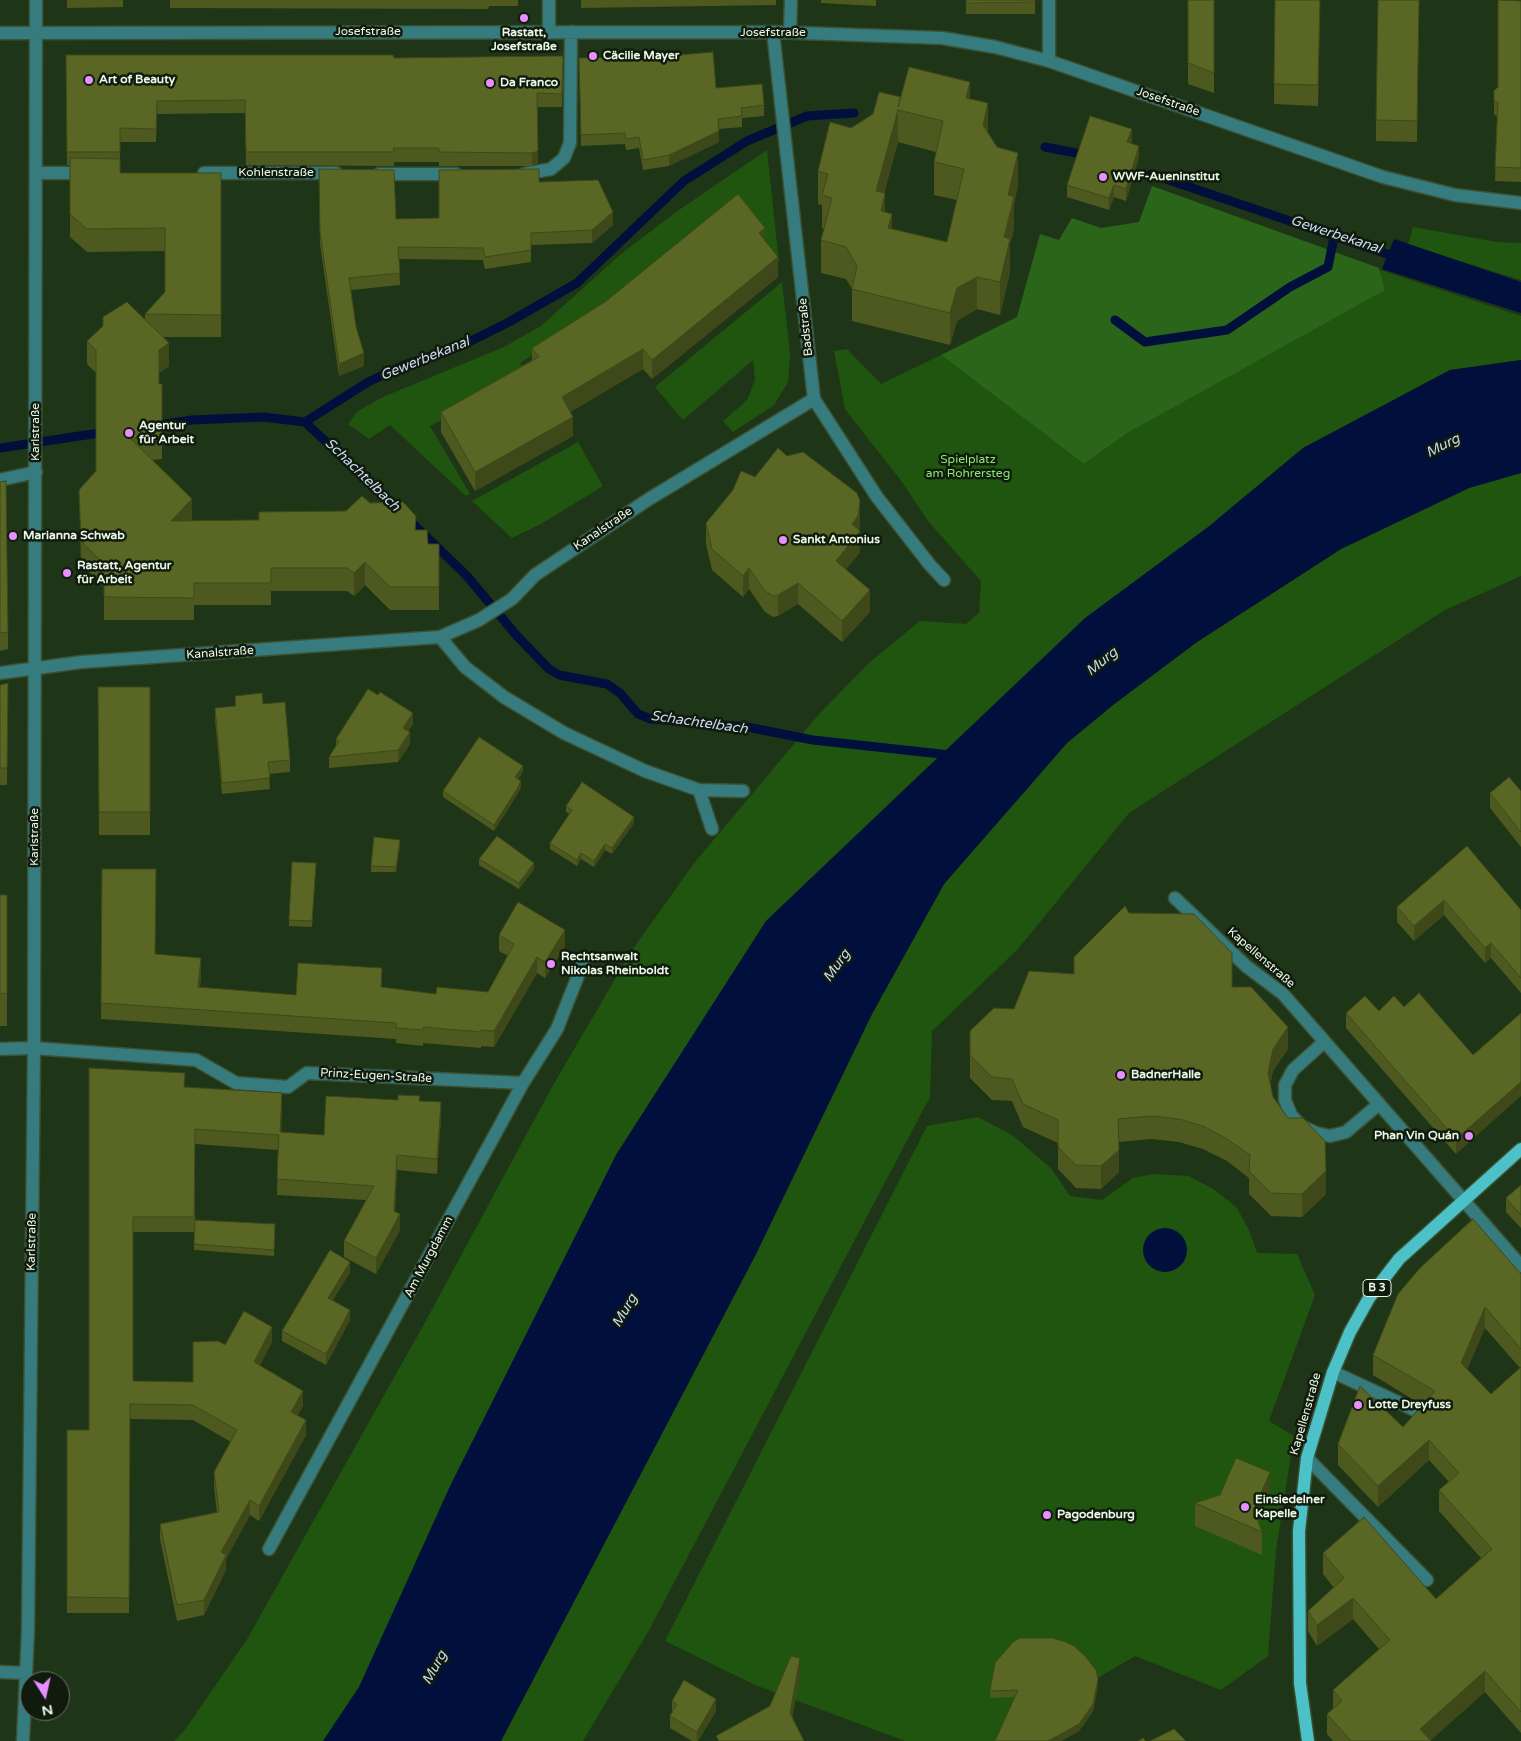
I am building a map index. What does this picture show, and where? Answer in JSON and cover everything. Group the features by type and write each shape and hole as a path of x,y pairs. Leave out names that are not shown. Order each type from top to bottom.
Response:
{"main road":[{"name":"Kapellenstraße","path":"1308,1741 1300,1683 1299,1531 1307,1458 1333,1372 1350,1332 1369,1298 1399,1259 1521,1149"}],"street":[{"name":"Karlstraße","path":"26,1671 34,1048 36,0"},
{"path":"549,0 549,32"},
{"path":"790,32 791,0"},
{"path":"1049,0 1049,61"},
{"path":"513,174 532,174 551,169 564,158 570,143 571,32"},
{"name":"Badstraße","path":"773,32 814,399 877,497 930,566 944,580"},
{"name":"Josefstraße","path":"0,33 790,32 942,38 995,46 1049,61 1383,177 1455,195 1521,202"},
{"path":"36,173 104,173"},
{"name":"Kohlenstraße","path":"190,173 346,173"},
{"path":"366,174 474,174"},
{"name":"Kanalstraße","path":"0,672 36,667 440,637 479,620 512,599 535,576 551,564 649,499 814,399"},
{"path":"0,480 36,472"},
{"path":"440,637 465,667 504,697 564,733 645,771 699,790 743,792"},
{"path":"699,790 712,829"},
{"name":"Kapellenstraße","path":"1176,898 1277,994 1324,1042 1463,1201"},
{"name":"Am Murgdamm","path":"269,1549 523,1083 557,1029 583,963"},
{"path":"1324,1042 1293,1070 1285,1085 1285,1100 1290,1115 1301,1126 1316,1134 1330,1136 1346,1132 1379,1104"},
{"name":"Prinz-Eugen-Straße","path":"0,1049 34,1048 196,1060 236,1083 271,1086 288,1087 307,1073 523,1083"},
{"path":"1463,1201 1521,1266"},
{"path":"1333,1372 1419,1412"},
{"path":"1307,1458 1427,1580"},
{"path":"0,1672 20,1673"},
{"name":"Karlstraße","path":"24,1741 25,1721"}],"green space":[{"path":"767,150 779,263 733,205 599,313 520,363 527,376 430,426 470,494 466,496 390,425 369,439 348,424 358,411 383,397 506,346 541,326 621,254 676,212"},
{"path":"1152,186 1379,268 1385,290 1129,432 1084,464 941,355 1017,317 1040,234 1059,240 1072,218 1101,228 1139,222"},
{"path":"1413,227 1497,242 1521,243 1521,280 1408,245"},
{"name":"Spielplatz am Rohrersteg","path":"1380,270 1521,316 1521,360 1450,370 1303,448 939,756 766,921 616,1155 359,1687 323,1741 174,1741 184,1731 246,1641 423,1326 552,1087 632,950 695,862 820,713 870,662 920,621 966,624 979,613 981,581 928,521 902,482 845,409 834,351 847,349 881,384 941,355 1084,464 1129,432"},
{"path":"782,282 790,354 788,382 774,405 733,432 723,421 747,400 755,380 753,360 683,420 655,387"},
{"path":"578,442 603,486 541,524 512,538 472,501"},
{"path":"1521,473 1521,576 1445,610 1129,813 1018,949 932,1031 930,1097 648,1632 583,1741 501,1741 755,1256 872,1014 944,884 1067,743 1113,705 1197,642 1341,549 1469,488"},
{"path":"978,1117 1012,1135 1051,1168 1070,1196 1102,1200 1133,1178 1154,1174 1189,1176 1215,1190 1237,1208 1249,1230 1257,1253 1297,1254 1315,1295 1269,1421 1294,1436 1276,1550 1268,1656 1221,1690 1135,1656 1096,1679 1051,1741 905,1741 755,1685 665,1641 927,1126"}],"water":[{"path":"1394,239 1521,282 1521,313 1382,269"},
{"name":"Murg","path":"1521,360 1521,473 1469,488 1341,549 1197,642 1113,705 1067,743 944,884 872,1014 755,1256 501,1741 323,1741 359,1687 451,1484 616,1155 766,921 1085,618 1208,527 1303,448 1450,370"},
{"path":"1165,1228 1177,1232 1183,1238 1187,1250 1183,1262 1177,1268 1165,1272 1153,1268 1147,1262 1143,1250 1147,1238 1153,1232"}],"building":[{"path":"966,0 1035,0 1035,2 966,3"},
{"path":"1188,0 1214,0 1214,73 1188,63"},
{"path":"1275,0 1320,0 1318,85 1274,84"},
{"path":"1378,0 1419,0 1417,121 1376,120"},
{"path":"1498,0 1521,1 1521,168 1495,167 1498,103 1494,100 1494,91 1498,87"},
{"path":"713,52 716,88 762,84 764,105 741,108 742,116 718,119 719,131 669,155 643,160 639,137 626,139 625,133 581,135 579,58 657,57"},
{"path":"66,55 393,55 394,58 563,56 562,94 537,93 538,151 532,153 439,152 439,148 393,148 394,152 246,152 245,100 157,101 156,129 120,128 120,152 67,152"},
{"path":"909,67 970,82 966,98 988,103 983,125 997,147 1018,153 1008,195 1014,197 1004,237 1010,239 1000,282 977,277 957,288 950,313 852,289 857,266 846,247 821,240 832,198 822,195 828,174 818,171 830,122 851,128 873,114 879,92 901,97","holes":["898,110 943,121 934,162 964,169 947,242 888,228 892,214 881,211 885,193 876,191"]},
{"name":"WWF-Aueninstitut","path":"1090,116 1132,129 1127,142 1139,146 1126,189 1114,185 1109,198 1067,185"},
{"path":"70,158 120,159 120,173 221,173 221,315 145,314 165,292 165,228 87,229 70,214"},
{"path":"319,169 394,170 396,219 439,218 439,170 539,169 539,182 598,180 613,212 592,230 531,233 531,250 485,257 483,248 398,247 400,273 349,278 356,327 364,353 339,364 320,232"},
{"path":"738,194 765,228 759,233 778,257 652,360 643,349 562,397 573,417 475,472 441,412 539,357 532,348 605,302"},
{"path":"127,302 169,343 159,350 159,384 162,384 162,437 130,438 192,499 171,521 259,520 259,512 346,511 362,496 370,503 403,502 416,516 415,530 427,530 428,544 439,544 439,587 390,587 365,562 354,573 347,568 271,568 271,583 194,583 194,598 104,597 104,564 81,541 79,490 96,471 96,350 87,341 103,326 103,317"},
{"name":"Sankt Antonius","path":"778,448 787,456 803,452 857,493 860,501 858,516 852,524 860,531 836,561 870,590 842,621 798,583 773,596 765,591 749,568 743,576 712,549 706,523 733,490 741,471 755,477"},
{"path":"6,481 8,632 0,633 0,482"},
{"path":"8,683 7,768 0,768 0,685"},
{"path":"98,687 150,687 150,812 99,812"},
{"path":"368,689 378,695 380,692 413,713 403,728 410,732 398,750 329,757 339,741 336,739"},
{"path":"262,693 263,704 285,702 290,760 268,762 270,778 222,783 215,708 236,706 235,696"},
{"path":"479,737 523,766 515,777 521,781 494,825 443,791"},
{"path":"1509,777 1521,791 1521,832 1490,793"},
{"path":"582,782 634,817 612,848 605,844 594,861 581,853 577,860 550,843 572,810 566,806"},
{"path":"497,836 534,863 519,883 479,859"},
{"path":"374,837 400,840 396,867 371,866"},
{"path":"1467,846 1521,910 1521,978 1491,943 1485,948 1444,900 1414,926 1397,907"},
{"path":"292,862 316,863 312,921 289,920"},
{"path":"102,869 156,869 155,954 201,958 198,987 296,995 298,963 382,968 381,987 436,994 437,987 488,992 514,944 499,935 518,902 565,930 545,962 537,957 494,1031 481,1030 481,1032 423,1027 423,1030 396,1028 396,1023 101,1003"},
{"path":"0,895 7,895 7,993 0,994"},
{"name":"BadnerHalle","path":"1125,906 1129,913 1194,914 1232,953 1232,987 1251,987 1288,1027 1273,1049 1268,1073 1273,1097 1288,1118 1303,1118 1325,1141 1326,1171 1302,1194 1271,1193 1249,1171 1250,1155 1227,1139 1203,1126 1179,1119 1152,1116 1118,1119 1119,1150 1101,1166 1076,1165 1058,1147 1058,1120 1023,1104 1012,1079 992,1077 970,1055 970,1031 994,1008 1014,1009 1029,971 1074,974 1074,957"},
{"path":"1419,993 1473,1055 1521,1013 1521,1082 1456,1139 1346,1013 1365,996 1379,1011 1394,996 1404,1007"},
{"path":"89,1068 185,1073 184,1087 282,1093 280,1132 324,1135 326,1096 398,1100 398,1095 420,1096 419,1101 441,1102 437,1159 397,1155 394,1211 400,1214 376,1258 344,1241 374,1186 277,1179 279,1135 195,1129 194,1217 133,1217 133,1381 193,1382 193,1342 218,1341 225,1345 244,1311 272,1327 254,1362 303,1391 291,1412 306,1420 259,1506 250,1500 221,1552 226,1555 204,1600 177,1605 160,1524 219,1512 214,1472 237,1430 193,1405 130,1404 129,1598 67,1597 67,1430 89,1430"},
{"path":"1521,1185 1521,1215 1506,1198"},
{"path":"1473,1219 1521,1274 1521,1349 1485,1307 1461,1363 1491,1394 1521,1367 1521,1712 1485,1671 1420,1729 1431,1741 1351,1741 1327,1714 1342,1701 1333,1690 1390,1640 1353,1598 1317,1625 1308,1611 1344,1578 1323,1553 1364,1517 1436,1599 1492,1549 1439,1490 1459,1473 1429,1440 1378,1486 1338,1444 1360,1386 1403,1427 1435,1391 1373,1355 1398,1294 1420,1268"},
{"path":"195,1220 275,1224 274,1250 194,1244"},
{"path":"330,1250 350,1262 328,1298 350,1310 326,1354 282,1331"},
{"path":"1236,1458 1270,1472 1254,1510 1262,1532 1195,1503 1220,1495"},
{"path":"1020,1638 1052,1638 1066,1642 1074,1646 1085,1656 1096,1670 1098,1679 1093,1704 1079,1724 1048,1741 995,1741 1018,1690 990,1691 995,1663 1013,1642"},
{"path":"791,1656 800,1658 790,1713 804,1741 719,1741 716,1736 770,1706"},
{"path":"684,1680 716,1699 697,1732 670,1716 677,1704 672,1701"},
{"path":"1174,1729 1186,1741 1150,1741"}],"waterway":[{"name":"Gewerbekanal","path":"151,426 192,420 263,417 305,422 368,382 404,365 459,347 509,322 577,283 684,181 747,141 807,116 854,113"},
{"name":"Gewerbekanal","path":"1045,147 1076,153"},
{"name":"Gewerbekanal","path":"1151,174 1399,258"},
{"path":"1115,320 1145,342 1227,330 1290,287 1328,267 1334,237"},
{"name":"Schachtelbach","path":"305,422 398,510"},
{"name":"Gewerbekanal","path":"0,448 106,432"},
{"name":"Schachtelbach","path":"409,520 467,576 517,636 549,669 559,675 607,684 620,693 638,714 651,719 747,727 813,740 950,755"}],"place":[{"name":"Rastatt, Josefstraße","path":"524,18"},
{"name":"Cäcilie Mayer","path":"593,56"},
{"name":"Art of Beauty","path":"89,80"},
{"name":"Da Franco","path":"490,83"},
{"name":"WWF-Aueninstitut","path":"1103,177"},
{"name":"Agentur für Arbeit","path":"129,433"},
{"name":"Marianna Schwab","path":"13,536"},
{"name":"Sankt Antonius","path":"783,540"},
{"name":"Rastatt, Agentur für Arbeit","path":"67,573"},
{"name":"Rechtsanwalt Nikolas Rheinboldt","path":"551,964"},
{"name":"BadnerHalle","path":"1121,1075"},
{"name":"Phan Vin Quán","path":"1469,1136"},
{"name":"Lotte Dreyfuss","path":"1358,1405"},
{"name":"Einsiedelner Kapelle","path":"1245,1507"},
{"name":"Pagodenburg","path":"1047,1515"}]}
